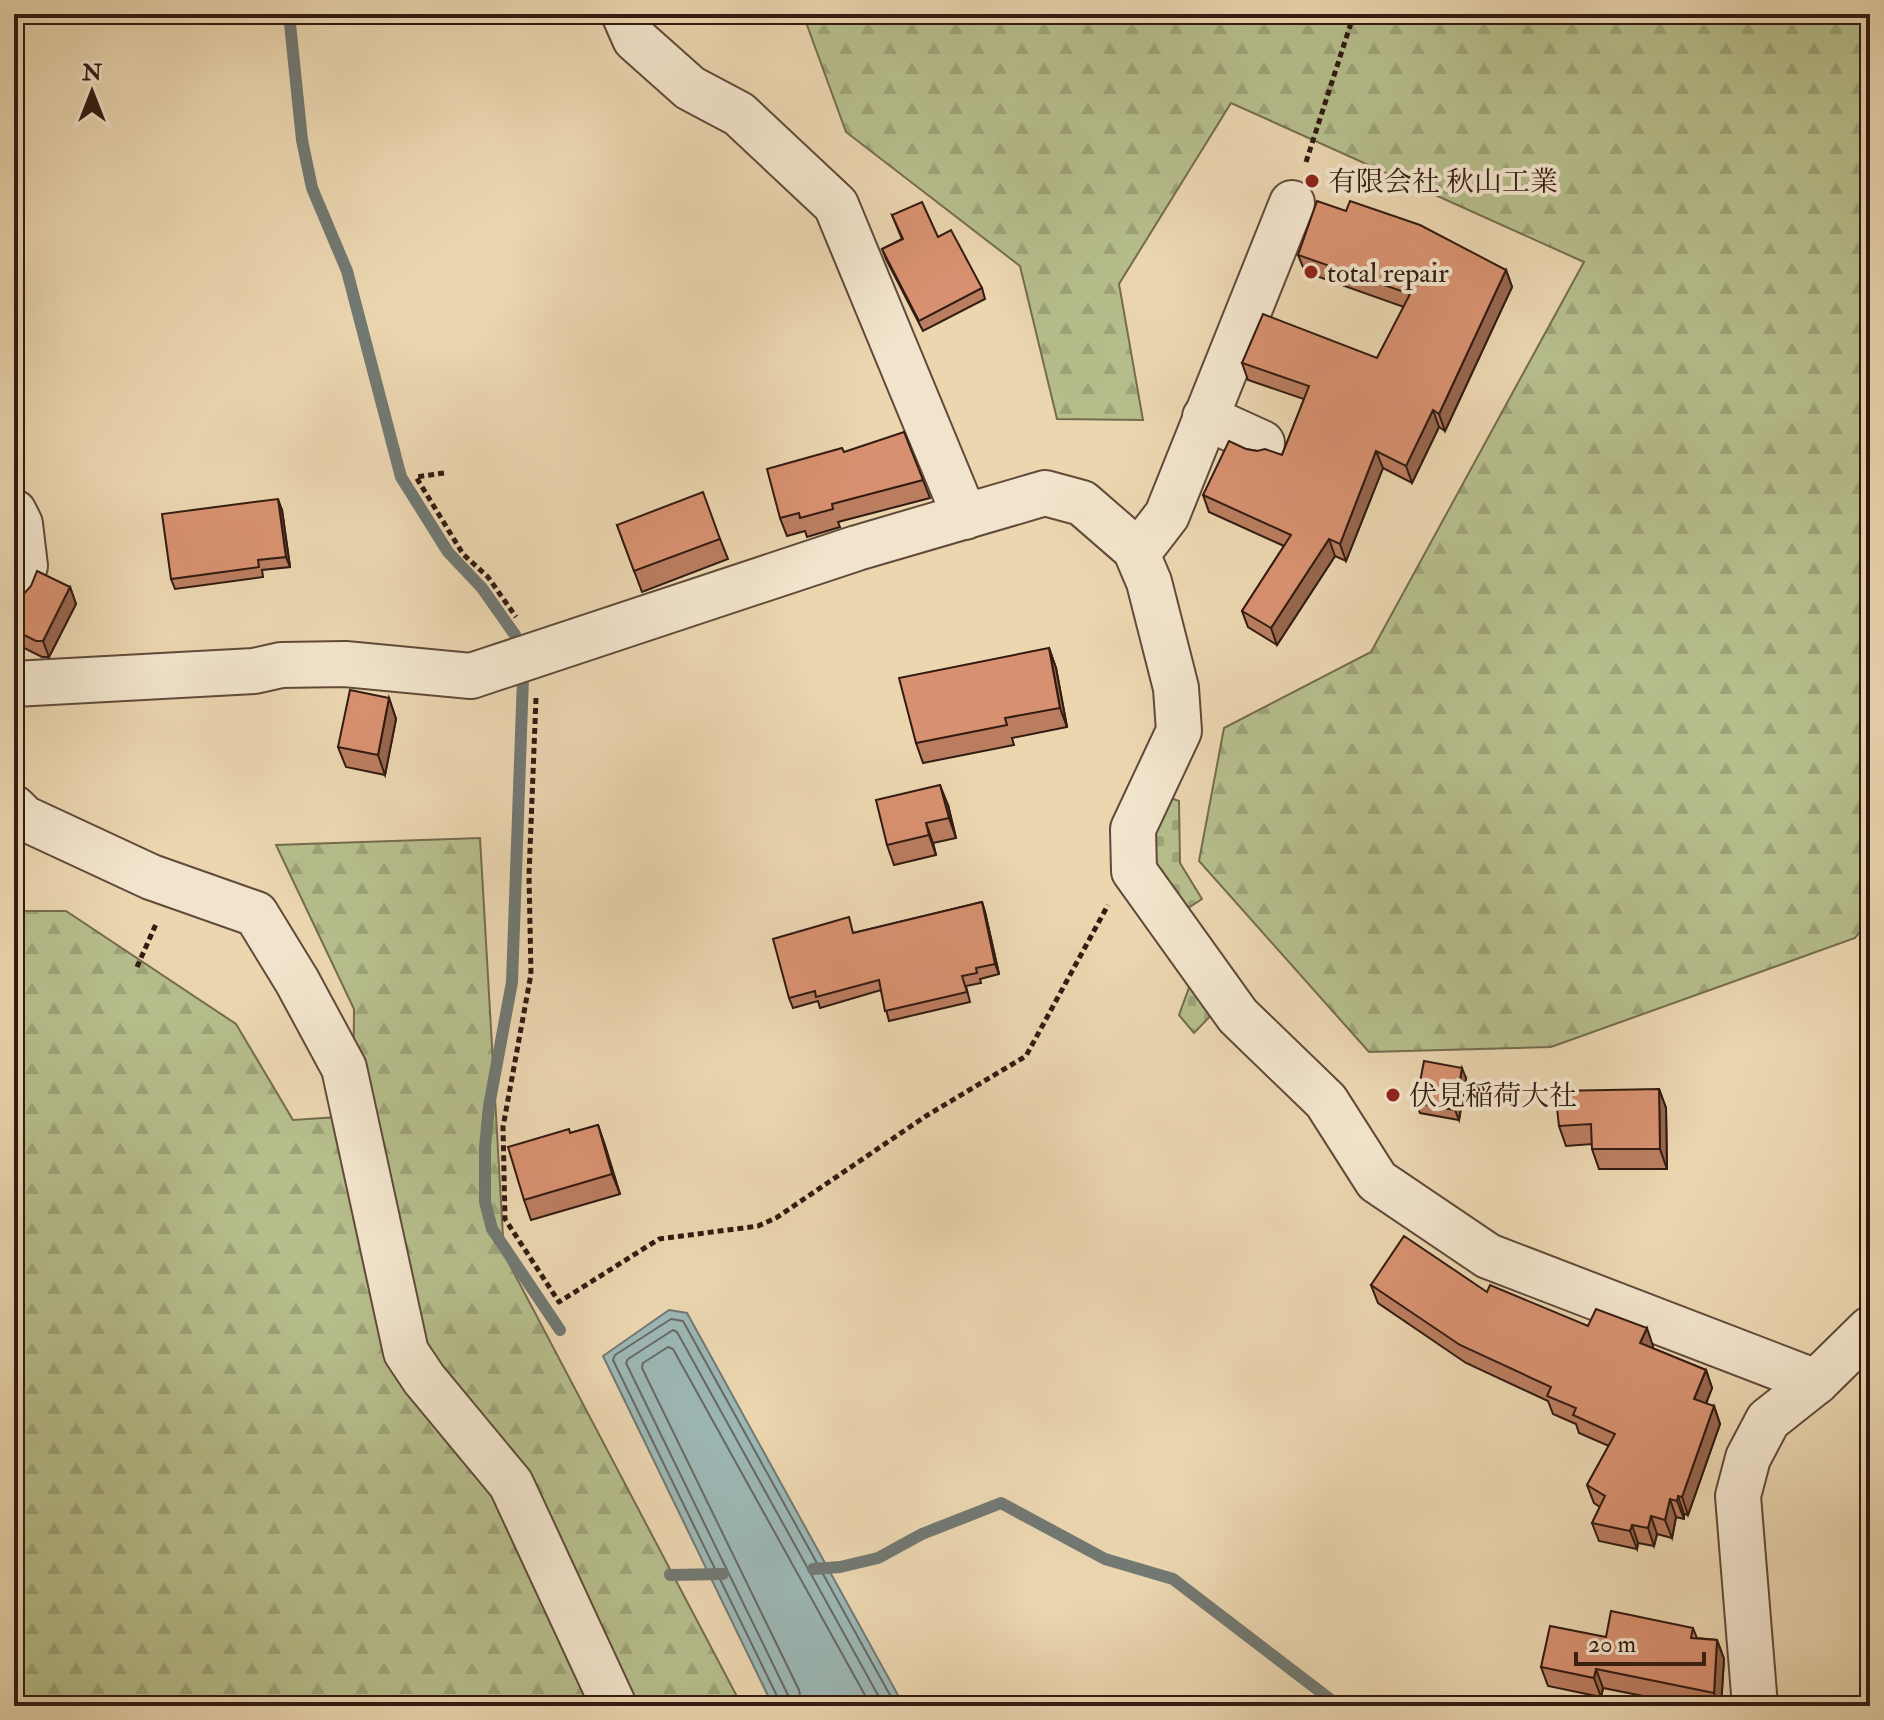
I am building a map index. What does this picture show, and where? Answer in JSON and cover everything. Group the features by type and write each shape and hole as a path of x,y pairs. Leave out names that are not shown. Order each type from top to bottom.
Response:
{"street":[{"path":"624,14 635,39 657,59 690,88 739,114 836,205 965,517"},
{"path":"1135,549 1147,541 1167,515 1292,203"},
{"path":"1205,417 1262,443"},
{"path":"14,684 254,671 281,665 345,664 471,676 857,548 1045,493 1082,503 1135,549 1149,582 1176,688 1179,731 1133,829 1134,870 1238,1016 1326,1101 1377,1181 1488,1256 1816,1382"},
{"path":"14,512 20,524 25,566 14,592"},
{"path":"14,808 24,818 151,877 256,914 344,1068 406,1352 424,1379 511,1484 614,1706"},
{"path":"1755,1706 1738,1496 1748,1458 1768,1420 1816,1382 1870,1329"}],"path":[{"path":"1292,203 1351,23 1351,14"},
{"path":"444,473 416,477 463,554 488,577 528,635 536,654 529,875 531,974 503,1127 505,1219 559,1302 659,1239 758,1226 776,1218 926,1116 1026,1056 1122,880 1134,870"}],"green space":[{"path":"803,14 1870,14 1870,920 1855,938 1551,1047 1369,1052 1199,861 1224,728 1371,652 1584,262 1231,103 1119,284 1143,420 1057,419 1020,266 846,132"},
{"path":"1165,796 1179,801 1180,863 1202,899 1179,914 1145,841"},
{"path":"480,838 504,1254 742,1706 14,1706 14,911 66,911 236,1024 293,1120 353,1116 354,1009 276,845"},
{"path":"1194,974 1221,1005 1194,1033 1179,1015"}],"water":[{"path":"669,1310 687,1313 904,1706 773,1706 603,1356"}],"building":[{"path":"1317,201 1346,211 1350,201 1420,225 1506,270 1439,414 1433,410 1406,466 1376,451 1340,544 1329,539 1271,628 1242,611 1291,535 1203,495 1229,441 1246,449 1265,449 1282,455 1309,386 1242,363 1263,314 1377,358 1410,294 1298,255"},
{"path":"922,202 938,237 951,230 982,288 919,321 882,249 903,239 892,215"},
{"path":"904,432 923,480 832,504 833,509 800,518 799,513 780,518 767,469 842,448 844,452"},
{"path":"703,492 720,539 634,571 617,525"},
{"path":"278,499 286,557 258,560 259,567 171,579 162,514"},
{"path":"37,571 70,587 43,641 36,641 14,630 14,599 22,596 31,586"},
{"path":"1049,648 1060,708 1005,718 1007,725 916,743 899,678"},
{"path":"350,690 389,698 378,755 338,747"},
{"path":"940,785 949,818 926,823 929,835 887,845 876,800"},
{"path":"982,902 995,964 976,968 977,973 962,976 967,992 885,1011 879,980 816,997 815,991 789,998 773,939 849,917 853,933"},
{"path":"1424,1061 1462,1068 1455,1110 1416,1103"},
{"path":"1659,1089 1660,1149 1592,1149 1591,1124 1559,1126 1555,1091"},
{"path":"598,1125 612,1174 524,1200 508,1147 569,1129 570,1133"},
{"path":"1404,1236 1487,1292 1490,1285 1588,1326 1596,1309 1647,1328 1640,1343 1706,1370 1694,1399 1714,1406 1682,1497 1678,1496 1677,1501 1670,1499 1665,1520 1651,1516 1648,1528 1632,1525 1630,1531 1592,1523 1605,1496 1587,1485 1615,1434 1573,1415 1576,1408 1547,1396 1551,1387 1460,1345 1371,1285"},
{"path":"1611,1611 1693,1628 1691,1638 1717,1640 1714,1693 1596,1669 1594,1678 1541,1667 1550,1626 1606,1637"}],"waterway":[{"path":"289,14 302,140 312,188 347,271 401,477 448,552 482,588 515,635 523,678 512,982 489,1106 485,1202 492,1229 560,1330"},
{"path":"813,1569 840,1567 878,1558 922,1534 1001,1503 1105,1559 1173,1579 1339,1706"},
{"path":"670,1575 723,1574"}],"place":[{"name":"有限会社 秋山工業","path":"1312,181"},
{"name":"total repair","path":"1311,272"},
{"name":"伏見稲荷大社","path":"1393,1095"}]}
